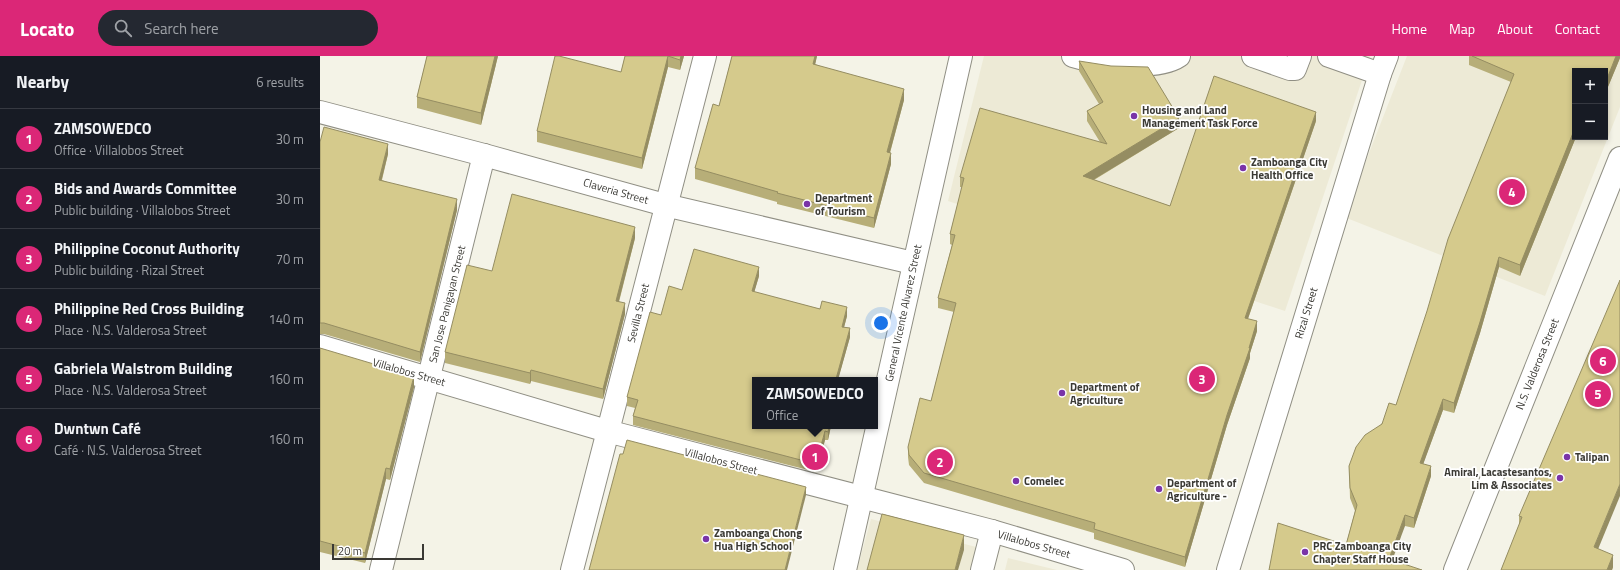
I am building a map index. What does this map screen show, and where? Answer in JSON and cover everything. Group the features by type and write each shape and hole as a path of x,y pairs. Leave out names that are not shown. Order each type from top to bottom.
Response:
{"street":[{"name":"Sevilla Street","path":"572,570 665,205 705,56"},
{"name":"General Vicente Alvarez Street","path":"878,426 961,56"},
{"path":"1073,56 1139,66 1160,64 1175,59 1179,56"},
{"path":"1253,56 1290,69 1296,69 1300,56"},
{"path":"1329,56 1383,65"},
{"name":"Rizal Street","path":"1228,570 1383,65"},
{"name":"Claveria Street","path":"320,112 484,154 665,205 914,263"},
{"name":"San Jose Panigayan Street","path":"381,570 484,154"},
{"name":"N.S. Valderosa Street","path":"1455,570 1620,158"},
{"name":"Villalobos Street","path":"320,346 607,431 992,531 1124,570"},
{"name":"General Vicente Alvarez Street","path":"845,570 877,429"},
{"path":"982,570 992,531"}],"shaded area":[{"path":"984,56 1370,56 1285,311 948,201"},
{"path":"1407,56 1620,56 1620,107 1608,137 1608,68 1572,68 1572,140 1607,140 1545,296 1344,217"},
{"path":"871,519 976,547 970,570 857,570"},
{"path":"1008,558 1057,570 1005,570"}],"building":[{"path":"427,56 495,56 481,113 417,97"},
{"path":"555,56 621,72 625,56 668,56 642,158 537,131"},
{"path":"668,56 681,56 680,60"},
{"path":"732,56 815,56 813,64 904,89 887,152 891,153 874,218 777,193 778,192 695,168 713,104 719,106"},
{"path":"1472,56 1616,56 1608,76 1608,68 1572,68 1572,135 1520,265 1499,257 1454,403 1443,399 1420,463 1431,466 1414,518 1405,515 1389,559 1422,570 1269,570 1278,523 1346,545 1357,505 1350,488 1349,466 1356,447 1365,435 1382,424 1389,403 1396,405 1427,311 1448,239 1514,74"},
{"path":"1079,61 1111,66 1148,67 1179,118 1083,176 1170,206 1214,76 1316,112 1245,318 1257,321 1250,348 1227,415 1185,557 1094,529 1095,523 924,473 909,455 908,447 920,398 931,401 956,303 938,298 955,235 950,234 964,178 960,177 980,108 1107,144 1087,111 1103,102"},
{"path":"324,127 388,144 379,180 457,199 420,352 320,323 320,142"},
{"path":"512,194 635,227 616,301 625,303 603,389 531,370 530,373 445,352 467,265 492,271"},
{"path":"694,249 759,267 752,291 820,309 822,301 847,307 842,327 850,328 837,377 752,377 752,429 828,429 828,432 825,431 816,464 633,416 638,400 627,397 650,312 661,315 669,286 682,290"},
{"path":"1620,280 1620,484 1594,547 1613,555 1607,570 1501,570 1522,517 1519,516"},
{"path":"320,348 414,376 390,469 386,468 365,553 320,541"},
{"name":"Zamboanga Chong Hua High School","path":"627,440 806,487 785,570 589,570 620,454 623,454"},
{"path":"882,514 964,535 955,570 867,570"}],"place":[{"name":"Housing and Land Management Task Force","path":"1134,116"},
{"name":"Zamboanga City Health Office","path":"1243,168"},
{"name":"Philippine Red Cross Building","path":"1512,192"},
{"name":"Department of Tourism","path":"807,204"},
{"name":"Dwntwn Café","path":"1603,361"},
{"name":"Philippine Coconut Authority","path":"1202,379"},
{"name":"Department of Agriculture","path":"1062,393"},
{"name":"Gabriela Walstrom Building","path":"1598,394"},
{"name":"ZAMSOWEDCO","path":"815,457"},
{"name":"Talipan","path":"1567,457"},
{"name":"Bids and Awards Committee","path":"940,462"},
{"name":"Amiral, Lacastesantos, Lim & Associates","path":"1560,478"},
{"name":"Comelec","path":"1016,481"},
{"name":"Department of Agriculture -","path":"1159,489"},
{"name":"Zamboanga Chong Hua High School","path":"706,539"},
{"name":"PRC Zamboanga City Chapter Staff House","path":"1305,552"}]}
